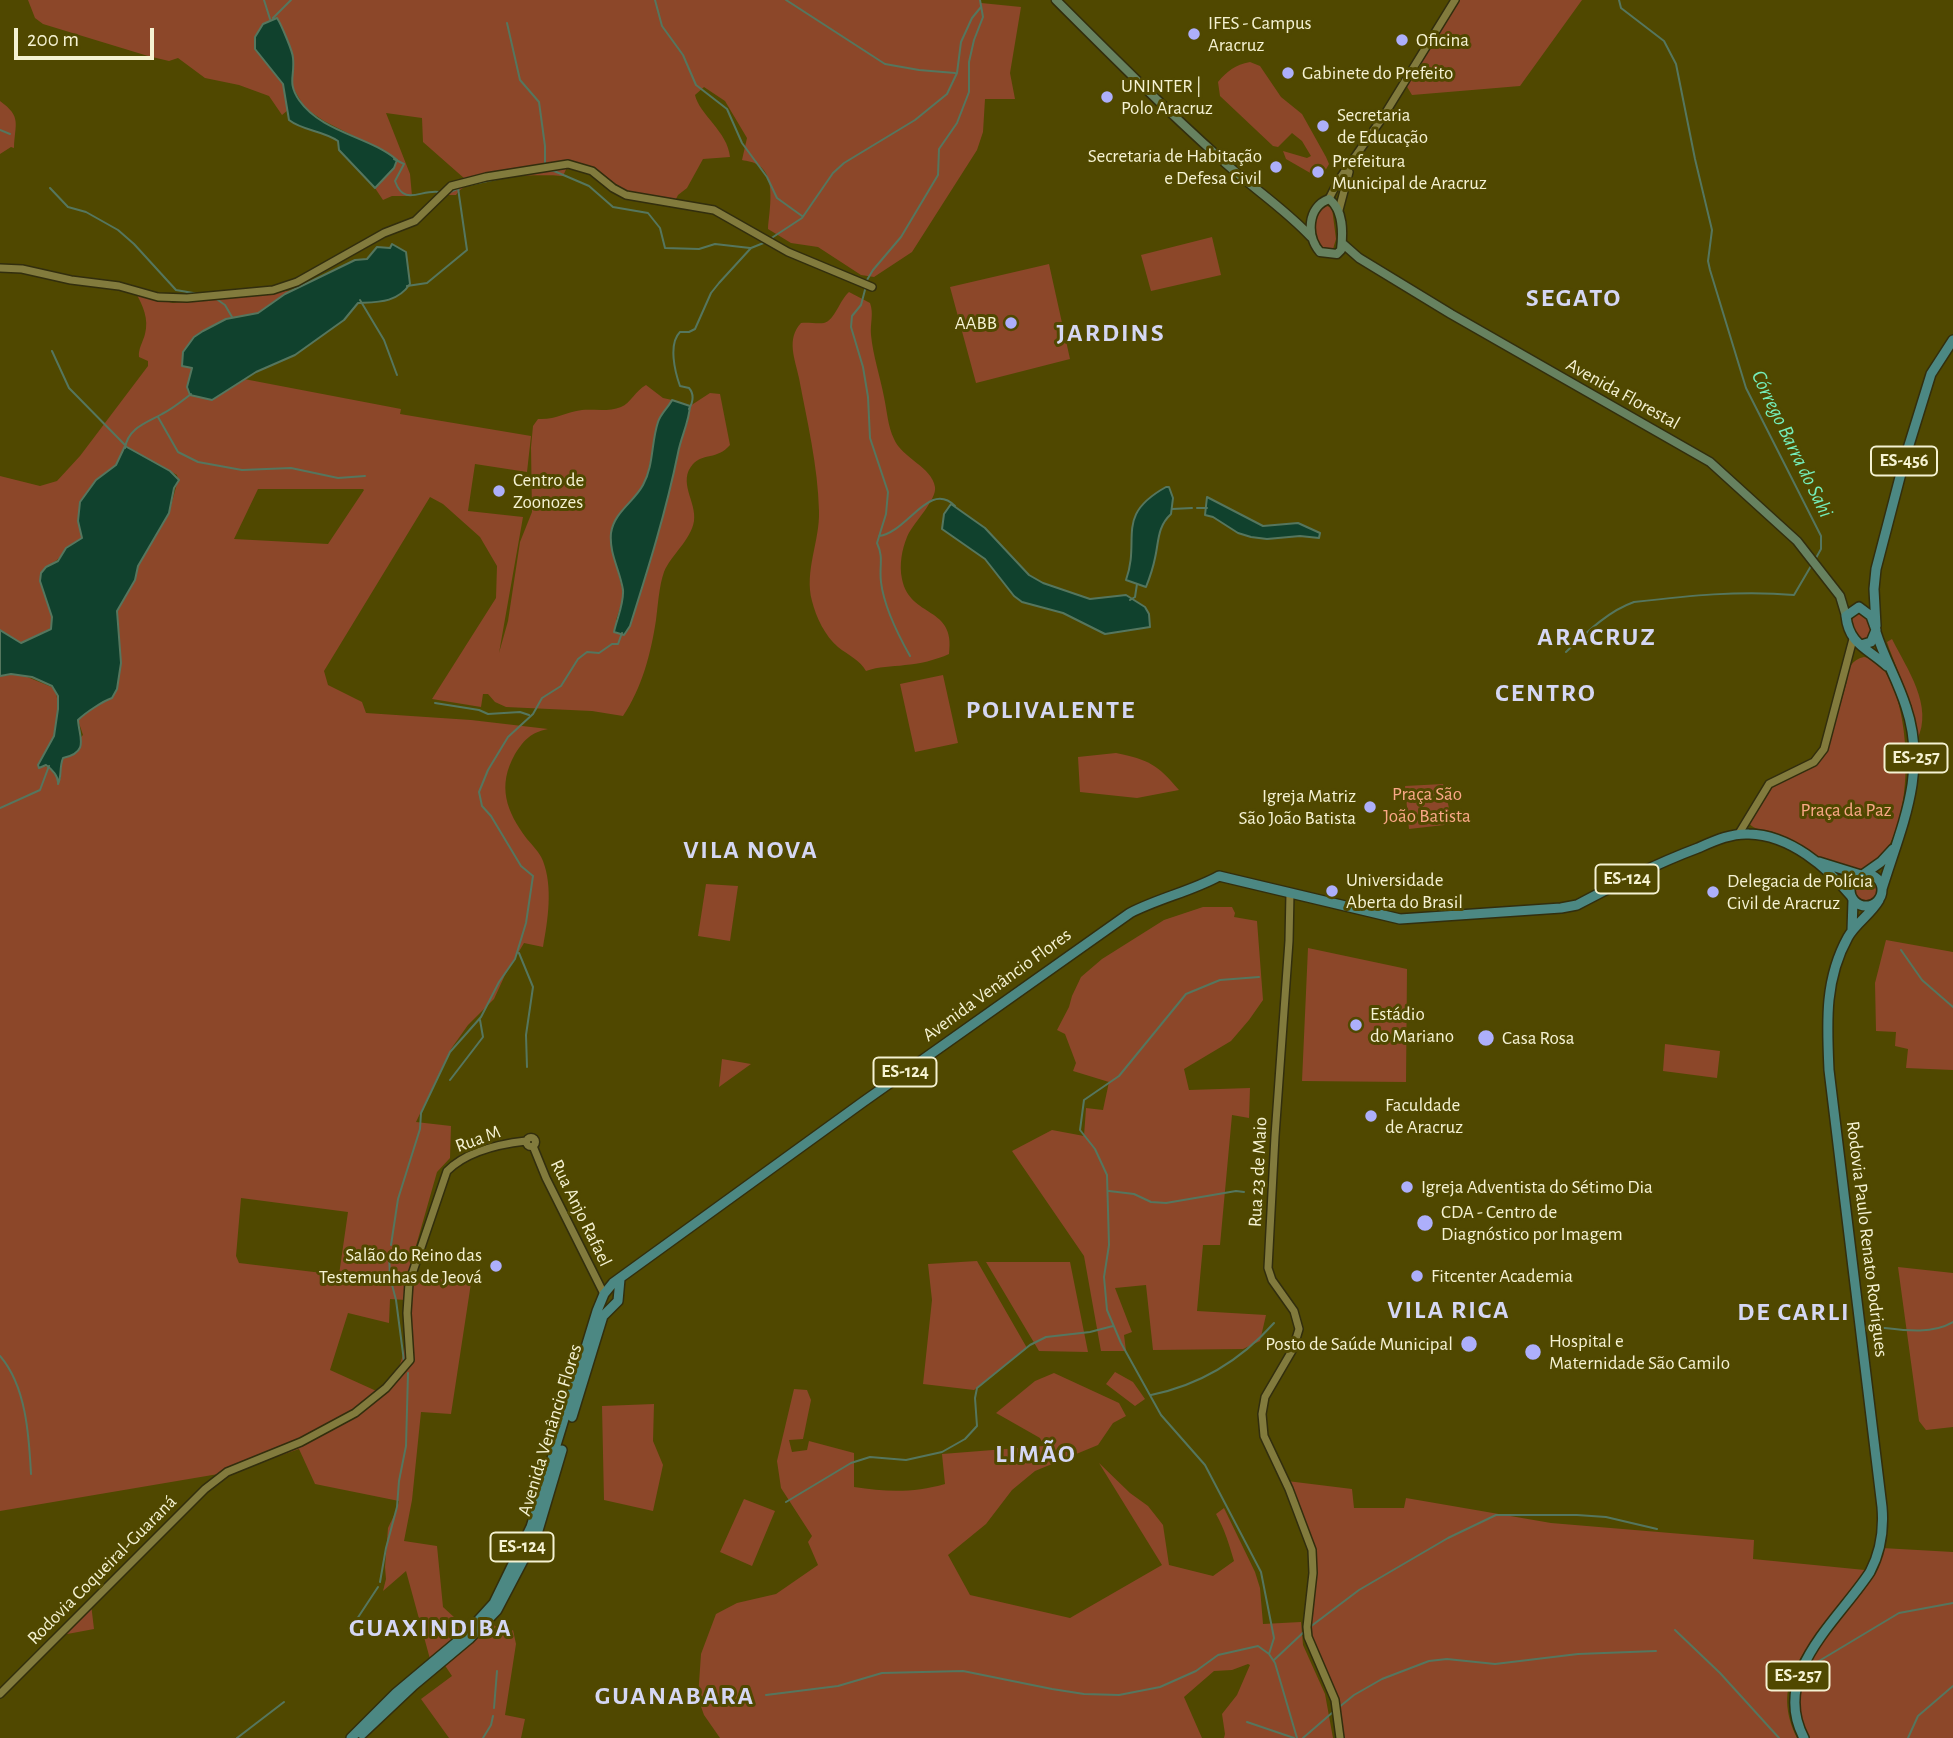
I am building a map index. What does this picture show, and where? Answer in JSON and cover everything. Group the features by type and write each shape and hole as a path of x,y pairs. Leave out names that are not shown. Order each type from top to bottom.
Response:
{"main road":[{"path":"1056,0 1155,100 1238,174 1294,219 1311,237 1320,252 1337,254 1342,243 1339,210 1329,199 1317,206 1312,216 1311,237"},
{"path":"1294,219 1312,216"},
{"name":"ES-257","path":"1342,243 1359,258"},
{"name":"ES-257","path":"1337,254 1359,258"},
{"name":"Avenida Florestal","path":"1359,258 1710,462 1797,541 1840,596 1846,616"},
{"name":"ES-456","path":"1874,589 1876,569 1916,417 1931,373 1953,340"},
{"path":"1846,616 1859,607 1874,589"},
{"path":"1857,642 1871,642 1876,629 1874,589"},
{"name":"Avenida Florestal","path":"1840,596 1859,607"},
{"name":"ES-257","path":"1859,607 1871,616 1907,708 1916,759 1913,789 1882,889"},
{"name":"ES-257","path":"1846,616 1847,626 1857,642 1891,670"},
{"name":"ES-124","path":"1738,835 1758,834 1779,841 1818,862 1863,874"},
{"name":"Avenida Venâncio Flores","path":"351,1738 396,1693 476,1625 494,1603 531,1527 594,1322 606,1294 620,1279 1110,925 1146,905 1219,881 1240,882 1411,919 1561,908 1577,905 1663,861 1738,835"},
{"path":"1863,874 1876,878 1882,889 1879,900 1864,906 1852,898 1851,883 1863,874 1881,862 1894,848"},
{"name":"ES-124","path":"1818,862 1852,898"},
{"name":"ES-257","path":"1852,898 1852,931"},
{"name":"ES-257","path":"1852,931 1879,900"},
{"name":"Rodovia Paulo Renato Rodrigues","path":"1804,1738 1795,1714 1794,1697 1798,1676 1809,1654 1870,1572 1877,1560 1882,1532 1882,1507 1829,1070 1827,997 1838,959 1852,931"},
{"name":"Avenida Venâncio Flores","path":"359,1738 414,1685 484,1625 506,1595 537,1534 598,1332 604,1314 616,1302 620,1279"},
{"path":"606,1294 607,1304 616,1302"}],"street":[{"path":"1329,199 1455,0"},
{"path":"1339,210 1344,184 1353,161"},
{"path":"0,268 30,270 71,280 119,286 158,297 187,298 274,290 297,282 384,233 415,221 451,186 486,177 568,164 592,171 626,195 698,206 725,214 759,237 788,252 872,287"},
{"path":"1738,835 1769,784 1814,762 1824,749 1857,642"},
{"name":"Rua 23 de Maio","path":"1290,894 1268,1268 1272,1280 1294,1311 1299,1334 1265,1397 1262,1414 1264,1436 1289,1489 1312,1550 1313,1573 1307,1627 1310,1644 1335,1700 1340,1738"},
{"name":"Rua M","path":"227,1472 302,1442 355,1413 395,1379 410,1360 408,1294 411,1271 447,1171 459,1161 484,1150 530,1144"},
{"name":"Rua Anjo Rafael","path":"530,1144 606,1294"},
{"name":"Rodovia Coqueiral-Guaraná","path":"0,1693 205,1489 227,1472"}],"green space":[{"path":"28,0 980,0 981,3 1021,7 1010,73 1015,99 985,99 983,132 977,150 912,252 874,277 861,275 818,247 791,243 768,229 768,177 758,165 742,160 747,138 725,101 704,87 695,95 724,139 730,157 703,159 687,188 675,201 632,193 593,168 578,163 569,163 563,176 489,179 463,188 456,195 441,195 465,179 423,142 422,118 386,113 410,174 412,196 392,196 383,200 375,188 394,168 387,153 324,121 305,108 292,86 293,58 280,23 255,37 255,49 283,84 288,110 282,115 269,96 239,85 205,78 178,58 169,61 148,56 43,24 35,18"},
{"path":"1460,0 1582,0 1520,86 1412,95 1406,85"},
{"path":"1250,62 1260,66 1281,97 1302,114 1329,164 1325,171 1312,174 1286,159 1283,151 1307,158 1311,156 1302,141 1292,133 1278,147 1273,146 1220,96 1218,82 1221,78 1236,67"},
{"path":"0,101 12,112 16,126 14,148 11,147 0,154"},
{"path":"1327,206 1332,208 1336,239 1333,249 1328,252 1321,249 1315,225 1318,213"},
{"path":"1212,237 1221,275 1151,291 1141,255"},
{"name":"AABB","path":"1049,264 1070,359 976,383 950,287"},
{"path":"295,290 258,313 226,319 194,337 192,367 187,387 190,395 212,400 244,379 401,409 400,414 531,436 527,472 475,464 468,511 523,517 499,653 508,621 520,542 532,512 531,447 533,426 538,419 582,410 616,409 628,403 646,385 663,398 672,400 662,414 646,479 635,498 613,523 611,544 623,599 616,620 624,635 630,626 656,540 690,406 710,393 720,394 730,445 720,453 701,458 689,471 687,485 694,521 689,535 664,572 648,657 635,694 623,716 592,711 506,707 495,702 488,694 483,694 481,707 432,699 496,598 497,566 480,537 443,504 430,497 324,671 328,685 362,702 366,713 471,720 548,729 532,735 515,754 509,766 505,788 509,808 540,855 546,871 549,904 543,947 524,943 494,999 468,1025 451,1049 416,1122 451,1126 450,1158 437,1172 408,1274 471,1283 451,1414 421,1412 412,1500 404,1541 437,1546 443,1607 467,1629 430,1659 406,1571 383,1591 388,1528 399,1501 315,1484 299,1449 236,1471 0,1511 0,676 20,674 54,688 58,715 51,743 41,758 42,766 49,767 59,781 63,759 83,735 78,720 117,689 121,663 117,611 135,580 138,566 169,513 178,480 177,475 125,446 116,465 96,480 80,502 78,521 82,538 46,567 40,581 52,617 51,628 21,643 0,630 0,476 40,486 57,481 80,456 148,366 148,361 139,357 146,318 136,293 147,291 173,303","holes":["258,489 363,489 364,490 328,544 234,539","241,1198 348,1212 339,1275 239,1263 236,1256","390,1299 406,1300 402,1359 383,1394 330,1370 348,1313 389,1323"]},
{"path":"849,292 870,303 873,351 894,439 903,452 923,468 935,487 929,505 905,542 901,563 902,579 914,601 946,627 949,638 949,654 944,656 922,663 866,671 829,637 812,601 811,567 819,522 817,477 793,349 796,329 801,323 828,321"},
{"path":"1856,612 1861,612 1870,620 1872,635 1867,642 1856,639 1851,622"},
{"path":"1892,639 1921,701 1921,727 1917,740 1911,705 1887,642"},
{"name":"Praça da Paz","path":"1864,657 1881,667 1894,690 1902,722 1906,758 1904,795 1897,828 1884,854 1865,868 1859,869 1826,861 1781,835 1756,829 1749,823 1773,786 1814,767 1827,752 1849,668 1853,662"},
{"path":"943,675 958,743 915,752 900,684"},
{"path":"1116,753 1152,764 1179,790 1137,798 1080,792 1078,757"},
{"name":"Praça São João Batista","path":"1443,784 1453,824 1409,829 1405,786"},
{"path":"1866,876 1876,880 1880,890 1876,900 1866,904 1856,900 1852,890 1856,880"},
{"path":"706,884 738,886 730,941 698,936"},
{"path":"1203,907 1232,907 1234,917 1257,921 1263,1000 1231,1041 1184,1069 1189,1090 1250,1088 1249,1118 1232,1115 1220,1245 1203,1245 1197,1311 1266,1315 1260,1341 1243,1349 1153,1350 1146,1285 1115,1288 1132,1332 1124,1335 1126,1351 1101,1351 1084,1256 1012,1151 1052,1130 1084,1136 1086,1108 1103,1110 1109,1082 1073,1071 1076,1063 1065,1034 1057,1030 1081,977 1102,959 1164,920"},
{"path":"1886,940 1953,952 1953,1070 1906,1068 1908,1049 1895,1046 1896,1032 1876,1031 1875,983"},
{"name":"Estádio do Mariano","path":"1308,948 1407,969 1406,1082 1302,1081"},
{"path":"1665,1044 1720,1051 1717,1078 1663,1071"},
{"path":"722,1059 751,1064 719,1087"},
{"path":"977,1261 1027,1348 974,1390 923,1384 932,1300 928,1264"},
{"path":"986,1262 1070,1262 1088,1352 1039,1351"},
{"path":"1898,1267 1953,1273 1953,1427 1926,1430 1919,1421"},
{"path":"1115,1372 1133,1382 1145,1399 1135,1406 1106,1384"},
{"path":"1054,1373 1119,1403 1126,1416 1113,1423 1098,1445 1035,1471 1012,1490 986,1524 948,1555 970,1595 1070,1618 1162,1565 1099,1463 1130,1493 1148,1506 1163,1525 1169,1565 1213,1576 1234,1561 1216,1514 1224,1508 1255,1572 1260,1588 1263,1624 1301,1622 1303,1645 1325,1694 1333,1738 1224,1738 1222,1714 1237,1695 1250,1665 1248,1664 1232,1670 1214,1671 1184,1697 1202,1738 720,1738 704,1715 698,1698 701,1654 716,1614 737,1603 776,1594 818,1565 808,1542 812,1536 781,1488 777,1461 794,1389 807,1390 811,1400 803,1439 789,1440 792,1452 807,1450 809,1441 854,1453 854,1487 889,1491 911,1490 945,1484 942,1454 1044,1446 1040,1438 996,1413 1035,1381"},
{"path":"654,1404 653,1441 663,1465 653,1511 604,1500 602,1406"},
{"path":"1287,1481 1352,1489 1354,1508 1404,1508 1406,1498 1551,1523 1754,1540 1753,1559 1865,1570 1801,1657 1794,1671 1787,1702 1797,1738 1341,1738 1337,1694 1310,1638 1315,1563"},
{"path":"744,1499 775,1511 752,1566 720,1552"},
{"path":"1882,1548 1953,1552 1953,1738 1806,1738 1796,1714 1805,1665"},
{"path":"91,1604 94,1629 62,1635"},
{"path":"491,1623 507,1634 513,1630 516,1644 505,1715 525,1719 521,1738 449,1738 421,1699 452,1676 444,1664"}],"shaded area":[{"path":"277,18 292,55 292,84 299,100 320,120 373,145 397,160 394,168 375,188 339,150 338,141 289,120 283,84 255,49 255,37 263,24"},
{"path":"392,244 406,252 410,284 399,295 387,300 358,303 344,320 295,355 256,372 212,400 190,395 187,387 192,368 182,366 183,352 194,337 226,319 258,313 285,294 355,260 367,259 377,247 390,248"},
{"path":"672,400 690,406 688,418 650,562 630,626 624,635 614,632 623,590 612,548 611,533 616,519 647,477 658,422"},
{"path":"125,446 170,471 179,480 174,488 169,513 138,566 135,580 117,611 121,663 117,689 112,698 78,720 80,748 63,758 58,784 51,769 46,765 39,768 38,765 54,736 58,696 52,686 32,677 11,674 0,676 0,630 21,643 51,629 52,617 40,581 41,573 58,561 66,548 82,538 78,521 80,502 96,480 116,465"},
{"path":"1169,487 1173,498 1171,514 1161,529 1146,587 1126,580 1134,518 1150,498"},
{"path":"1207,497 1263,526 1298,523 1320,533 1319,538 1300,536 1267,539 1238,533 1205,515"},
{"path":"951,504 985,528 1029,575 1043,583 1090,599 1126,595 1145,607 1149,614 1150,627 1105,634 1063,613 1022,602 1014,596 985,559 942,529 944,514"}],"waterway":[{"path":"264,0 270,19"},
{"path":"273,18 291,0"},
{"path":"655,0 662,26 683,55 696,85 727,109 742,143 767,177 777,198 802,216"},
{"path":"786,0 885,64 955,73"},
{"path":"867,280 901,237 938,175 939,149 957,123 969,92 969,62 983,17 980,0"},
{"name":"Córrego Barra do Sahi","path":"1619,0 1621,8 1664,41 1676,64 1712,230 1708,261 1710,270 1746,388 1821,536 1821,549 1816,558"},
{"path":"770,239 802,218 833,173 844,163 915,120 947,94 957,73 961,42 972,18 981,7"},
{"path":"507,23 520,80 539,102 545,163"},
{"path":"0,130 10,134"},
{"path":"394,159 404,164 395,181 403,193 414,195 439,192"},
{"path":"547,171 554,171 589,186 613,207 648,213 660,228 665,248 699,249 715,244 750,248"},
{"path":"464,186 506,177"},
{"path":"50,188 68,207 86,212 118,230 176,290 199,294"},
{"path":"407,286 427,283 467,250 458,188"},
{"path":"448,193 459,188"},
{"path":"689,409 692,393 689,388 680,386 675,366 673,351 676,337 680,332 695,329 711,293 719,283 751,248 766,242"},
{"path":"866,286 861,305 852,316 851,327 863,367 870,438 888,492 886,514 877,543 881,558 881,582 892,620 910,656"},
{"path":"215,298 225,305 232,317"},
{"path":"360,300 384,340 397,375"},
{"path":"52,351 69,388 125,445"},
{"path":"125,448 134,431 191,394"},
{"path":"158,417 178,452 198,462 242,470 291,468 338,478 365,476"},
{"path":"879,536 890,532 936,499 945,500 955,506"},
{"path":"1172,509 1192,508"},
{"path":"1197,508 1207,508"},
{"name":"Córrego Barra do Sahi","path":"1566,652 1606,617 1634,602 1734,593 1794,595 1811,566"},
{"path":"1130,600 1135,597 1137,584"},
{"path":"391,1245 398,1199 420,1129 421,1113 450,1052 481,1017 499,982 515,959 526,923 533,876 521,866 482,806 479,792 488,770 508,737 533,714 542,698 561,686 578,659 587,652 599,653 612,644 618,644 622,633"},
{"path":"435,703 488,714 520,712 529,715"},
{"path":"0,808 40,790 49,766"},
{"path":"1901,950 1922,980 1953,1007"},
{"path":"519,953 533,987 526,1035 527,1067"},
{"path":"1259,977 1220,980 1186,994 1119,1076 1084,1100 1080,1130 1095,1149 1107,1175 1109,1245 1104,1277 1107,1310 1121,1343 1161,1415 1205,1465 1261,1572 1274,1638 1269,1654"},
{"path":"450,1080 483,1037 480,1020"},
{"path":"1109,1191 1134,1194 1151,1202 1166,1203 1236,1191 1244,1192"},
{"path":"389,1254 390,1277 396,1300 404,1361"},
{"path":"1866,1326 1921,1330 1943,1327 1953,1322"},
{"path":"1151,1395 1203,1378 1248,1348 1274,1323"},
{"path":"786,1502 851,1463 870,1457 906,1460 942,1452 965,1439 977,1426 977,1388 1030,1345 1046,1337 1090,1332 1113,1326"},
{"path":"0,1356 9,1368 21,1396 31,1474"},
{"path":"380,1582 397,1507 406,1446 408,1373"},
{"path":"1310,1627 1359,1590 1448,1538 1496,1515 1606,1517 1657,1529"},
{"path":"353,1625 378,1587"},
{"path":"1809,1667 1899,1613 1953,1603"},
{"path":"1274,1660 1306,1630"},
{"path":"1675,1630 1720,1673 1779,1738"},
{"path":"766,1695 838,1686 882,1673 963,1671 1084,1694 1119,1695 1160,1687 1196,1671 1218,1655 1258,1646 1269,1654 1275,1663 1297,1738"},
{"path":"1338,1708 1382,1679 1429,1661 1447,1659 1495,1664 1578,1654 1656,1651"},
{"path":"494,1708 497,1671"},
{"path":"1908,1738 1918,1716 1953,1686"},
{"path":"237,1738 284,1702"},
{"path":"1303,1738 1333,1712"},
{"path":"483,1738 493,1716"},
{"path":"1247,1722 1294,1738"}],"place":[{"name":"IFES - Campus Aracruz","path":"1194,34"},
{"name":"Oficina","path":"1402,40"},
{"name":"Gabinete do Prefeito","path":"1288,73"},
{"name":"UNINTER | Polo Aracruz","path":"1107,97"},
{"name":"Secretaria de Educação","path":"1323,126"},
{"name":"Secretaria de Habitação e Defesa Civil","path":"1276,167"},
{"name":"Prefeitura Municipal de Aracruz","path":"1318,172"},
{"name":"AABB","path":"1011,323"},
{"name":"Centro de Zoonozes","path":"499,491"},
{"name":"Igreja Matriz São João Batista","path":"1370,807"},
{"name":"Universidade Aberta do Brasil","path":"1332,891"},
{"name":"Delegacia de Polícia Civil de Aracruz","path":"1713,892"},
{"name":"Estádio do Mariano","path":"1356,1025"},
{"name":"Casa Rosa","path":"1486,1038"},
{"name":"Faculdade de Aracruz","path":"1371,1116"},
{"name":"Igreja Adventista do Sétimo Dia","path":"1407,1187"},
{"name":"CDA - Centro de Diagnóstico por Imagem","path":"1425,1223"},
{"name":"Salão do Reino das Testemunhas de Jeová","path":"496,1266"},
{"name":"Fitcenter Academia","path":"1417,1276"},
{"name":"Posto de Saúde Municipal","path":"1469,1344"},
{"name":"Hospital e Maternidade São Camilo","path":"1533,1352"}],"district":[{"name":"SEGATO","path":"1574,298"},
{"name":"JARDINS","path":"1111,333"},
{"name":"ARACRUZ","path":"1597,637"},
{"name":"CENTRO","path":"1546,693"},
{"name":"POLIVALENTE","path":"1051,710"},
{"name":"VILA NOVA","path":"751,850"},
{"name":"VILA RICA","path":"1449,1310"},
{"name":"DE CARLI","path":"1794,1312"},
{"name":"LIMÃO","path":"1036,1454"},
{"name":"GUAXINDIBA","path":"431,1628"},
{"name":"GUANABARA","path":"675,1696"}]}
